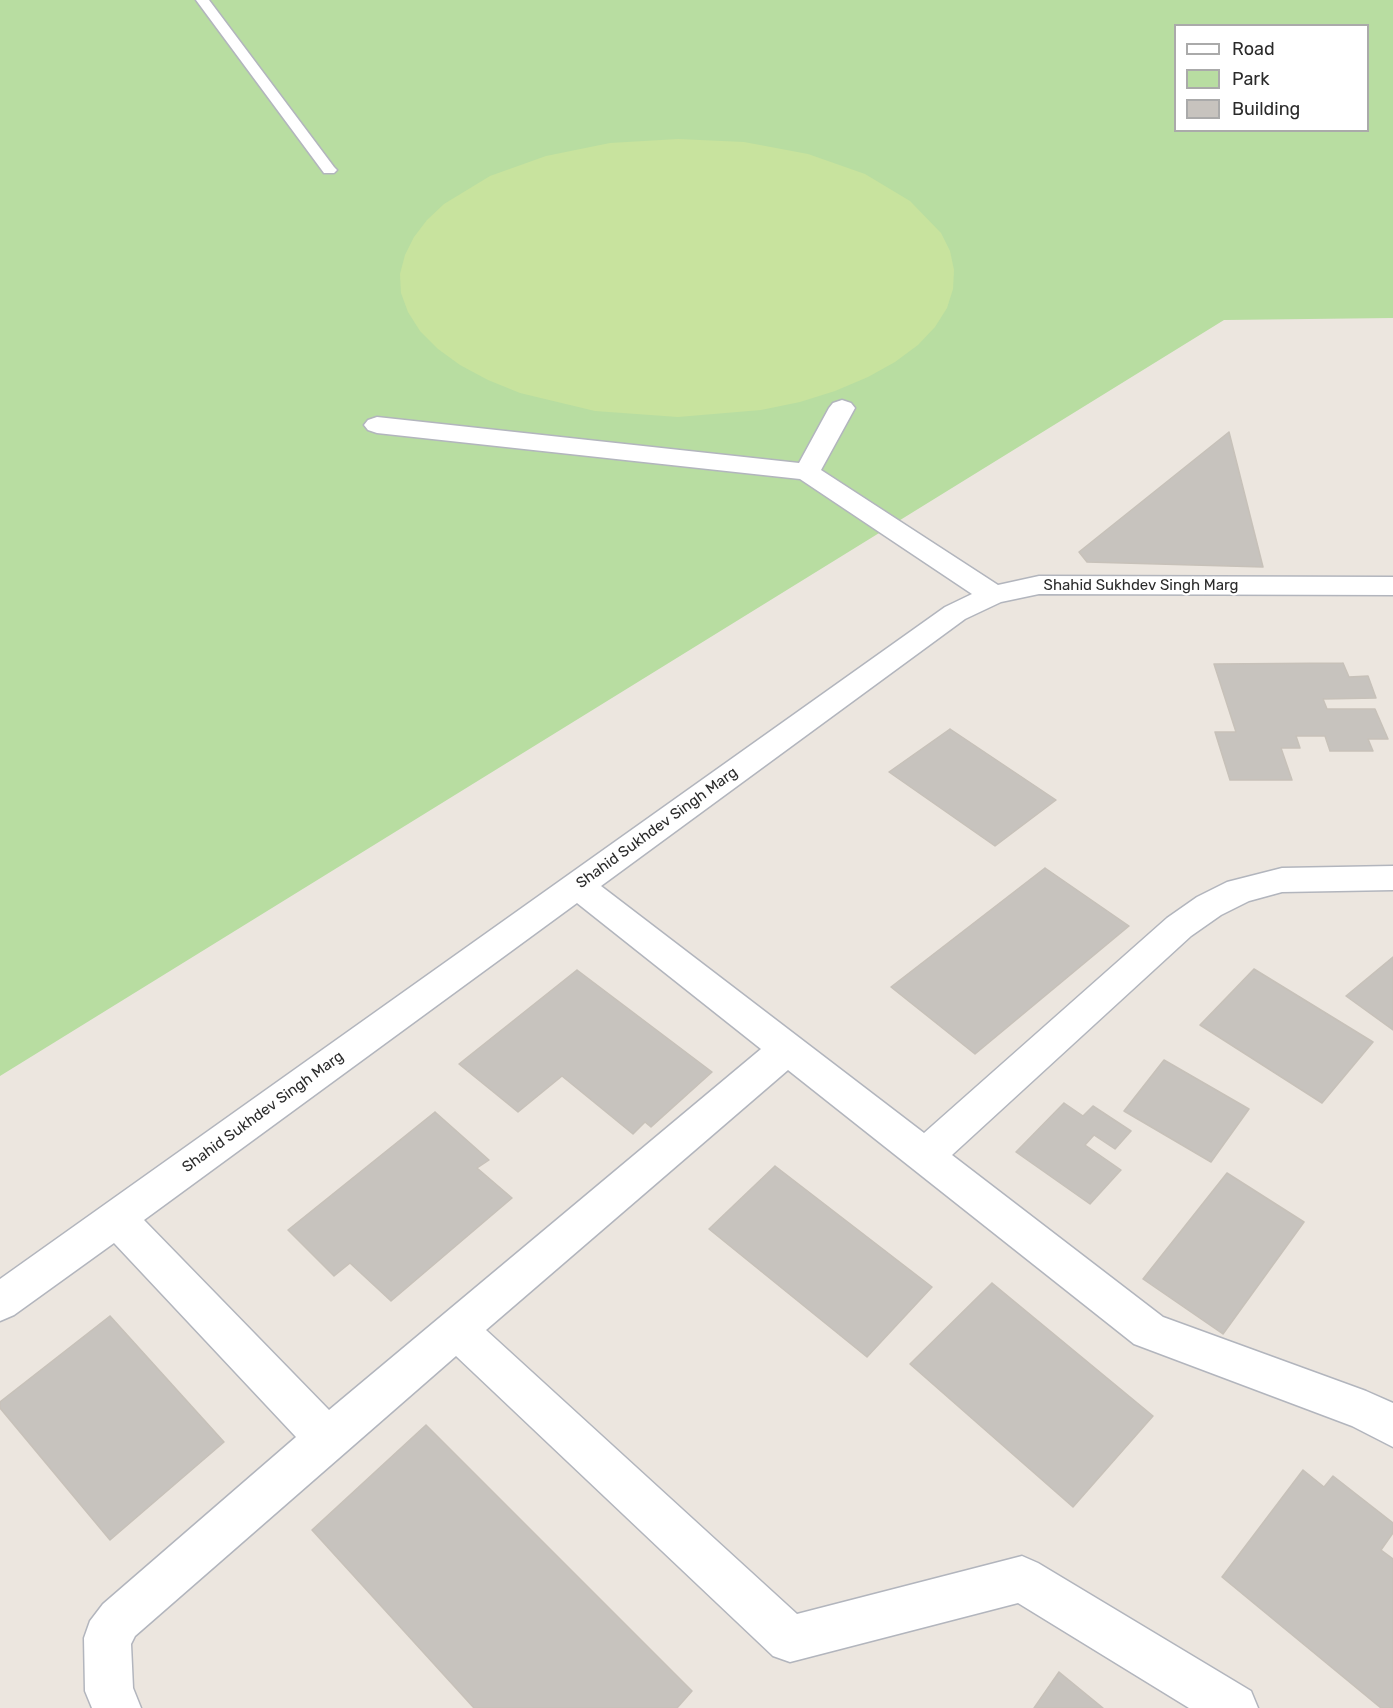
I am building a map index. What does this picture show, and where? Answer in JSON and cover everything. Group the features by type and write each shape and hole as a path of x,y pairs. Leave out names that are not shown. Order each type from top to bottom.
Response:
{"street":[{"path":"807,472 842,408"},
{"path":"377,425 807,472 993,595"},
{"name":"Shahid Sukhdev Singh Marg","path":"0,1302 955,613 993,595 1039,585 1393,586"},
{"path":"925,1156 1179,927 1209,906 1239,891 1282,880 1393,878"},
{"path":"577,885 1149,1331 1366,1411 1393,1426"},
{"path":"117,1708 109,1691 107,1638 119,1620 327,1439 787,1049"},
{"path":"116,1218 327,1439"},
{"path":"457,1330 790,1639 1022,1579 1234,1708"}],"lane":[{"path":"201,0 329,170"}],"green space":[{"path":"0,0 1393,0 1393,318 1224,320 0,1076"},
{"path":"678,139 744,142 808,154 865,174 910,201 941,233 950,251 954,270 953,289 947,308 935,327 918,345 895,362 835,391 800,402 761,410 678,417 595,411 520,393 460,365 438,349 420,331 408,312 401,293 400,274 405,255 414,237 427,220 444,204 490,176 546,156 610,143"}],"building":[{"path":"1229,432 1263,567 1087,562 1079,552"},
{"path":"1343,663 1349,677 1368,676 1376,698 1323,699 1327,709 1375,709 1388,739 1368,739 1373,751 1330,751 1325,736 1296,736 1300,748 1281,748 1292,780 1230,780 1215,732 1236,732 1214,664"},
{"path":"950,729 1056,800 995,846 889,772"},
{"path":"1045,868 1129,926 975,1054 891,987"},
{"path":"1393,957 1393,1030 1346,996"},
{"path":"1254,969 1373,1042 1322,1103 1200,1025"},
{"path":"577,970 712,1072 651,1127 645,1122 633,1134 562,1076 518,1112 459,1064"},
{"path":"1164,1060 1249,1109 1211,1162 1124,1111"},
{"path":"1064,1103 1083,1116 1093,1106 1131,1131 1115,1149 1094,1135 1085,1145 1121,1170 1090,1204 1016,1152"},
{"path":"435,1112 489,1160 477,1168 512,1198 391,1301 350,1263 334,1276 288,1230"},
{"path":"775,1166 932,1287 867,1357 709,1229"},
{"path":"1227,1173 1304,1222 1223,1334 1143,1279"},
{"path":"992,1283 1153,1416 1073,1507 910,1364"},
{"path":"110,1316 224,1442 110,1540 0,1408 0,1402"},
{"path":"426,1425 692,1691 677,1708 474,1708 312,1530"},
{"path":"1303,1470 1324,1487 1333,1476 1393,1523 1393,1533 1381,1550 1393,1559 1393,1708 1381,1708 1222,1577"},
{"path":"1059,1672 1103,1708 1034,1708"}]}
